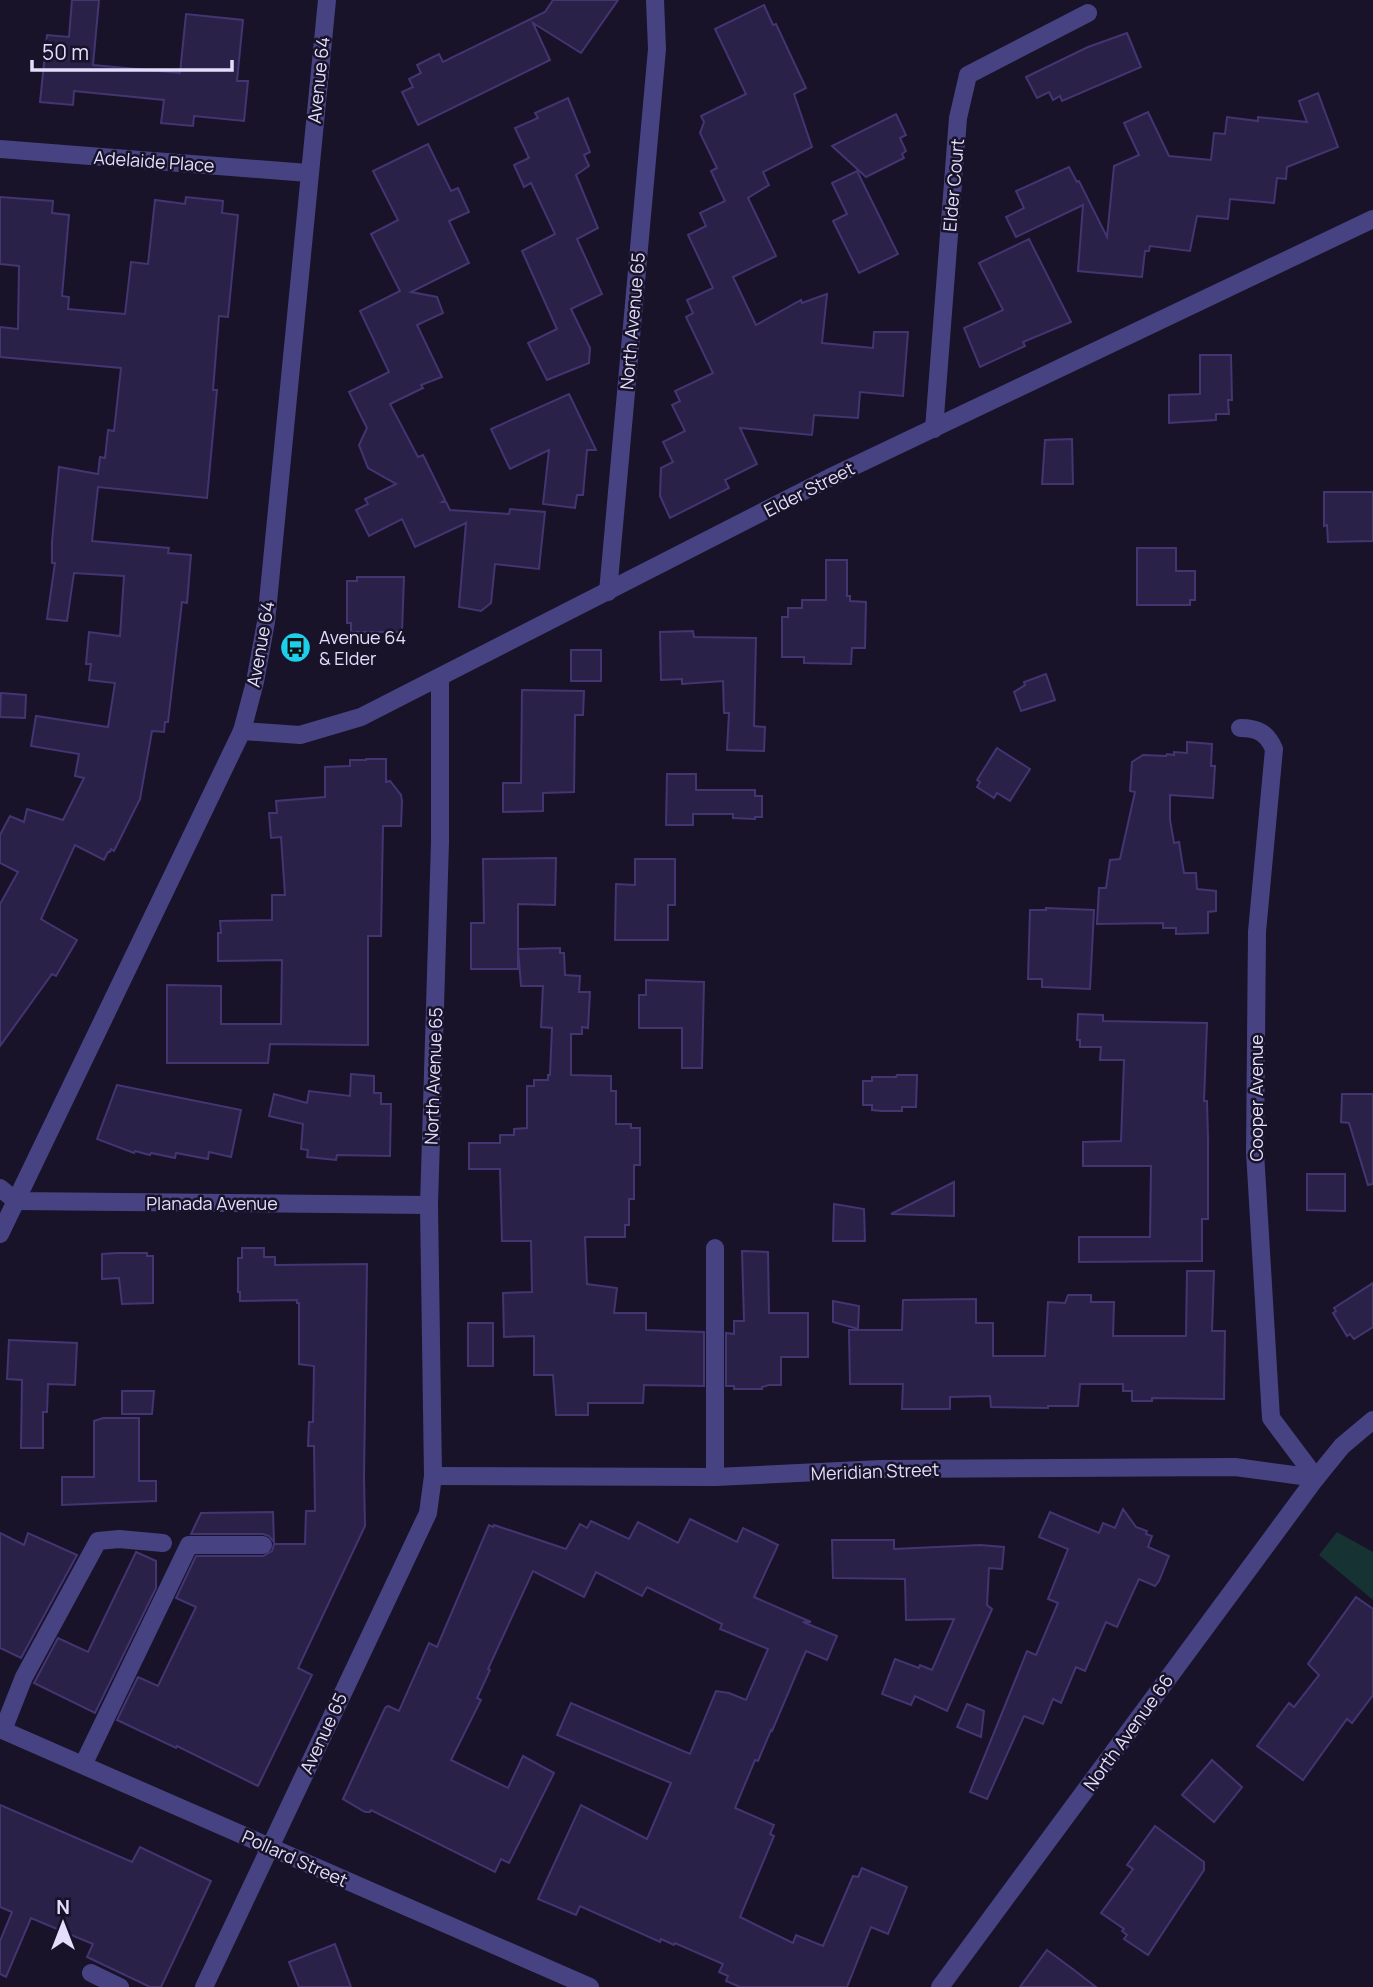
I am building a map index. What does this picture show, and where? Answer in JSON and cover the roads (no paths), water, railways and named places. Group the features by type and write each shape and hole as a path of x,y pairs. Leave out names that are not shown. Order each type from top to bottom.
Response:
{"street":[{"name":"Avenue 64","path":"0,1234 242,731 255,682 267,622 327,0"},
{"name":"North Avenue 65","path":"608,592 657,49 655,0"},
{"name":"Elder Court","path":"934,429 958,118 968,75 1088,13"},
{"name":"Adelaide Place","path":"0,149 309,173"},
{"name":"Elder Street","path":"242,731 300,735 362,717 829,478 1373,219"},
{"name":"North Avenue 65","path":"433,1476 429,1205 440,842 440,677"},
{"name":"Cooper Avenue","path":"1240,728 1253,728 1268,736 1274,749 1257,932 1255,1152 1271,1418 1316,1478"},
{"path":"0,1188 16,1202"},
{"name":"Planada Avenue","path":"16,1202 429,1205"},
{"path":"715,1477 716,1248"},
{"name":"North Avenue 66","path":"940,1987 1316,1478 1342,1446 1373,1420"},
{"name":"Meridian Street","path":"433,1476 715,1477 881,1469 1235,1467 1316,1478"},
{"name":"Avenue 65","path":"204,1987 428,1513 433,1476"},
{"path":"2,1730 24,1677 98,1541 119,1539 163,1542"},
{"path":"83,1765 189,1545 263,1545"},
{"name":"Pollard Street","path":"2,1730 590,1987"},
{"path":"91,1973 120,1987"}],"place":[{"name":"Avenue 64 & Elder","path":"296,647"}]}
